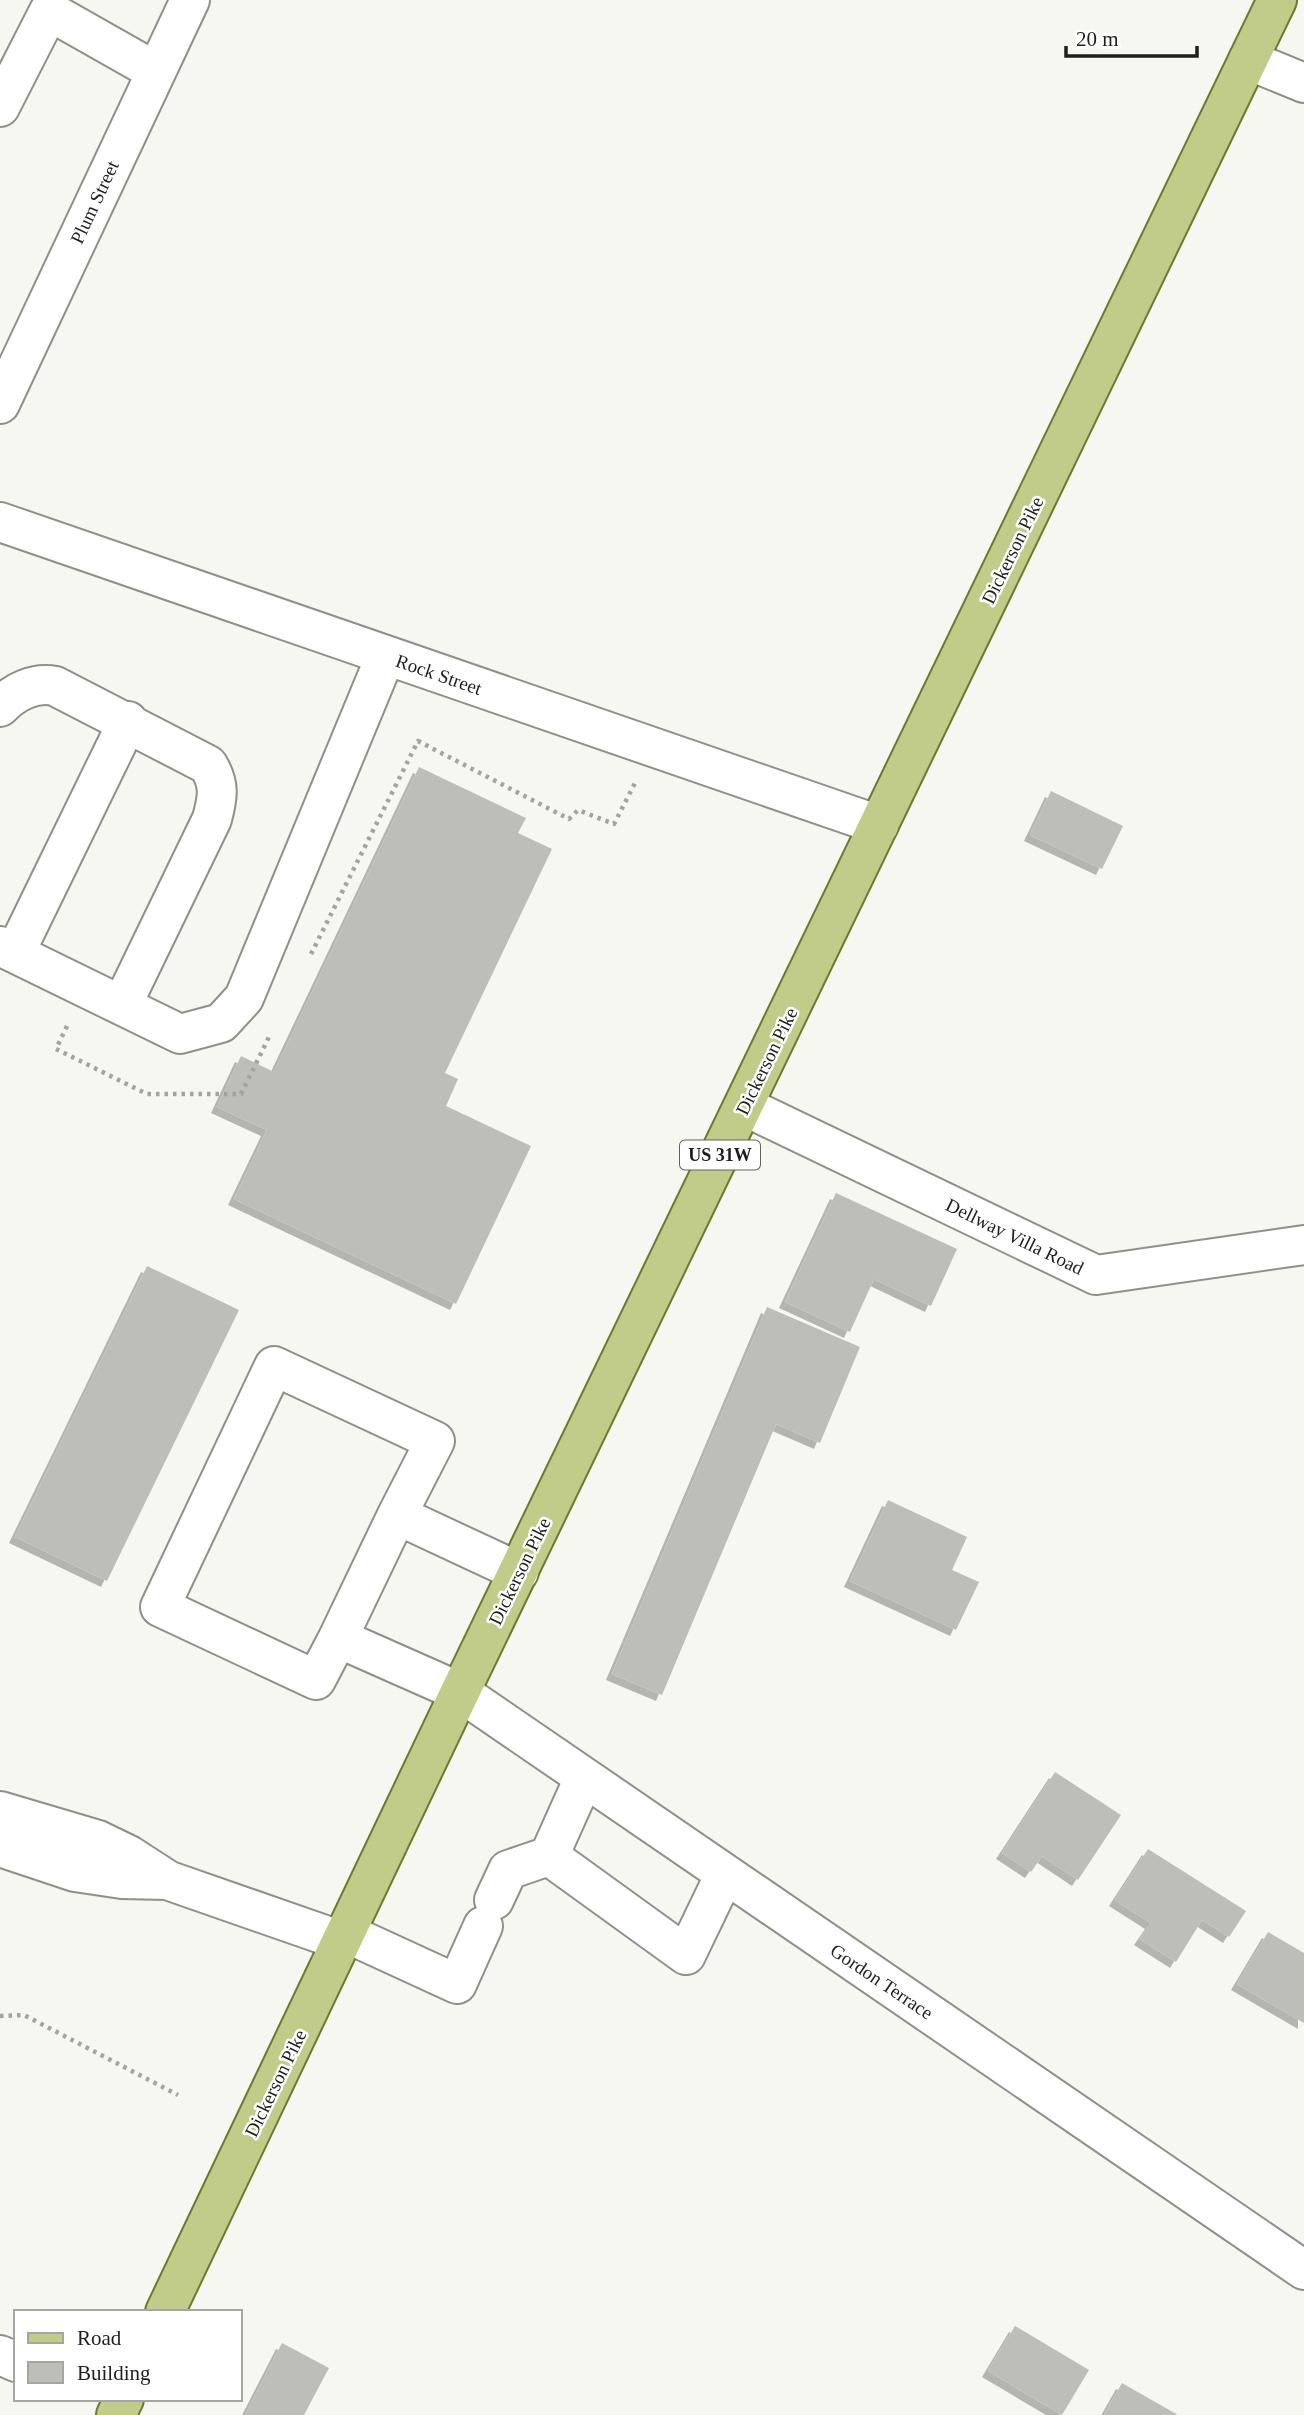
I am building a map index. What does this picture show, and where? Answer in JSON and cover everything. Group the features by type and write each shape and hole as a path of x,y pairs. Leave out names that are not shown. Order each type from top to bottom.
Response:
{"main road":[{"name":"Dickerson Pike","path":"166,2310 460,1692 1277,0"}],"street":[{"name":"Plum Street","path":"0,404 190,0"},
{"path":"0,107 52,6 155,71"},
{"path":"1248,60 1304,83"},
{"name":"Rock Street","path":"0,522 879,825"},
{"path":"128,721 8,950 180,1034 221,1023 243,998 386,655"},
{"path":"0,707 10,696 43,684 55,686 128,721 208,765 218,780 218,797 212,818 122,1005"},
{"name":"Dellway Villa Road","path":"744,1106 1096,1275 1304,1245"},
{"path":"274,1366 435,1441 338,1638 316,1680 160,1607 274,1366"},
{"path":"397,1515 519,1572"},
{"name":"Gordon Terrace","path":"338,1638 460,1692 1304,2270"},
{"path":"0,1811 98,1840 129,1855 167,1880 344,1937 457,1984 508,1870 550,1856 584,1778"},
{"path":"0,1847 75,1872 122,1879 167,1880"},
{"path":"550,1856 686,1955 725,1874"}],"path":[{"path":"0,2016 24,2015 178,2095"}],"building":[{"path":"419,767 526,818 518,833 552,849 445,1073 458,1079 446,1106 531,1146 456,1304 234,1199 267,1130 217,1107 241,1056 274,1072"},
{"path":"1051,791 1123,826 1102,869 1030,835"},
{"path":"836,1193 957,1249 931,1306 874,1279 850,1332 785,1302"},
{"path":"147,1266 239,1310 107,1581 15,1537"},
{"path":"767,1307 860,1347 820,1443 776,1424 662,1695 612,1674"},
{"path":"888,1500 967,1537 952,1570 979,1582 956,1630 850,1581"},
{"path":"1055,1772 1121,1815 1078,1880 1042,1856 1031,1872 1002,1853"},
{"path":"1148,1849 1246,1911 1229,1937 1202,1920 1176,1962 1140,1939 1151,1923 1115,1900"},
{"path":"1268,1932 1304,1953 1304,2023 1237,1984"},
{"path":"1015,2326 1089,2370 1062,2415 988,2371"},
{"path":"282,2343 329,2368 304,2415 245,2415"},
{"path":"1122,2383 1178,2415 1104,2415"}]}
